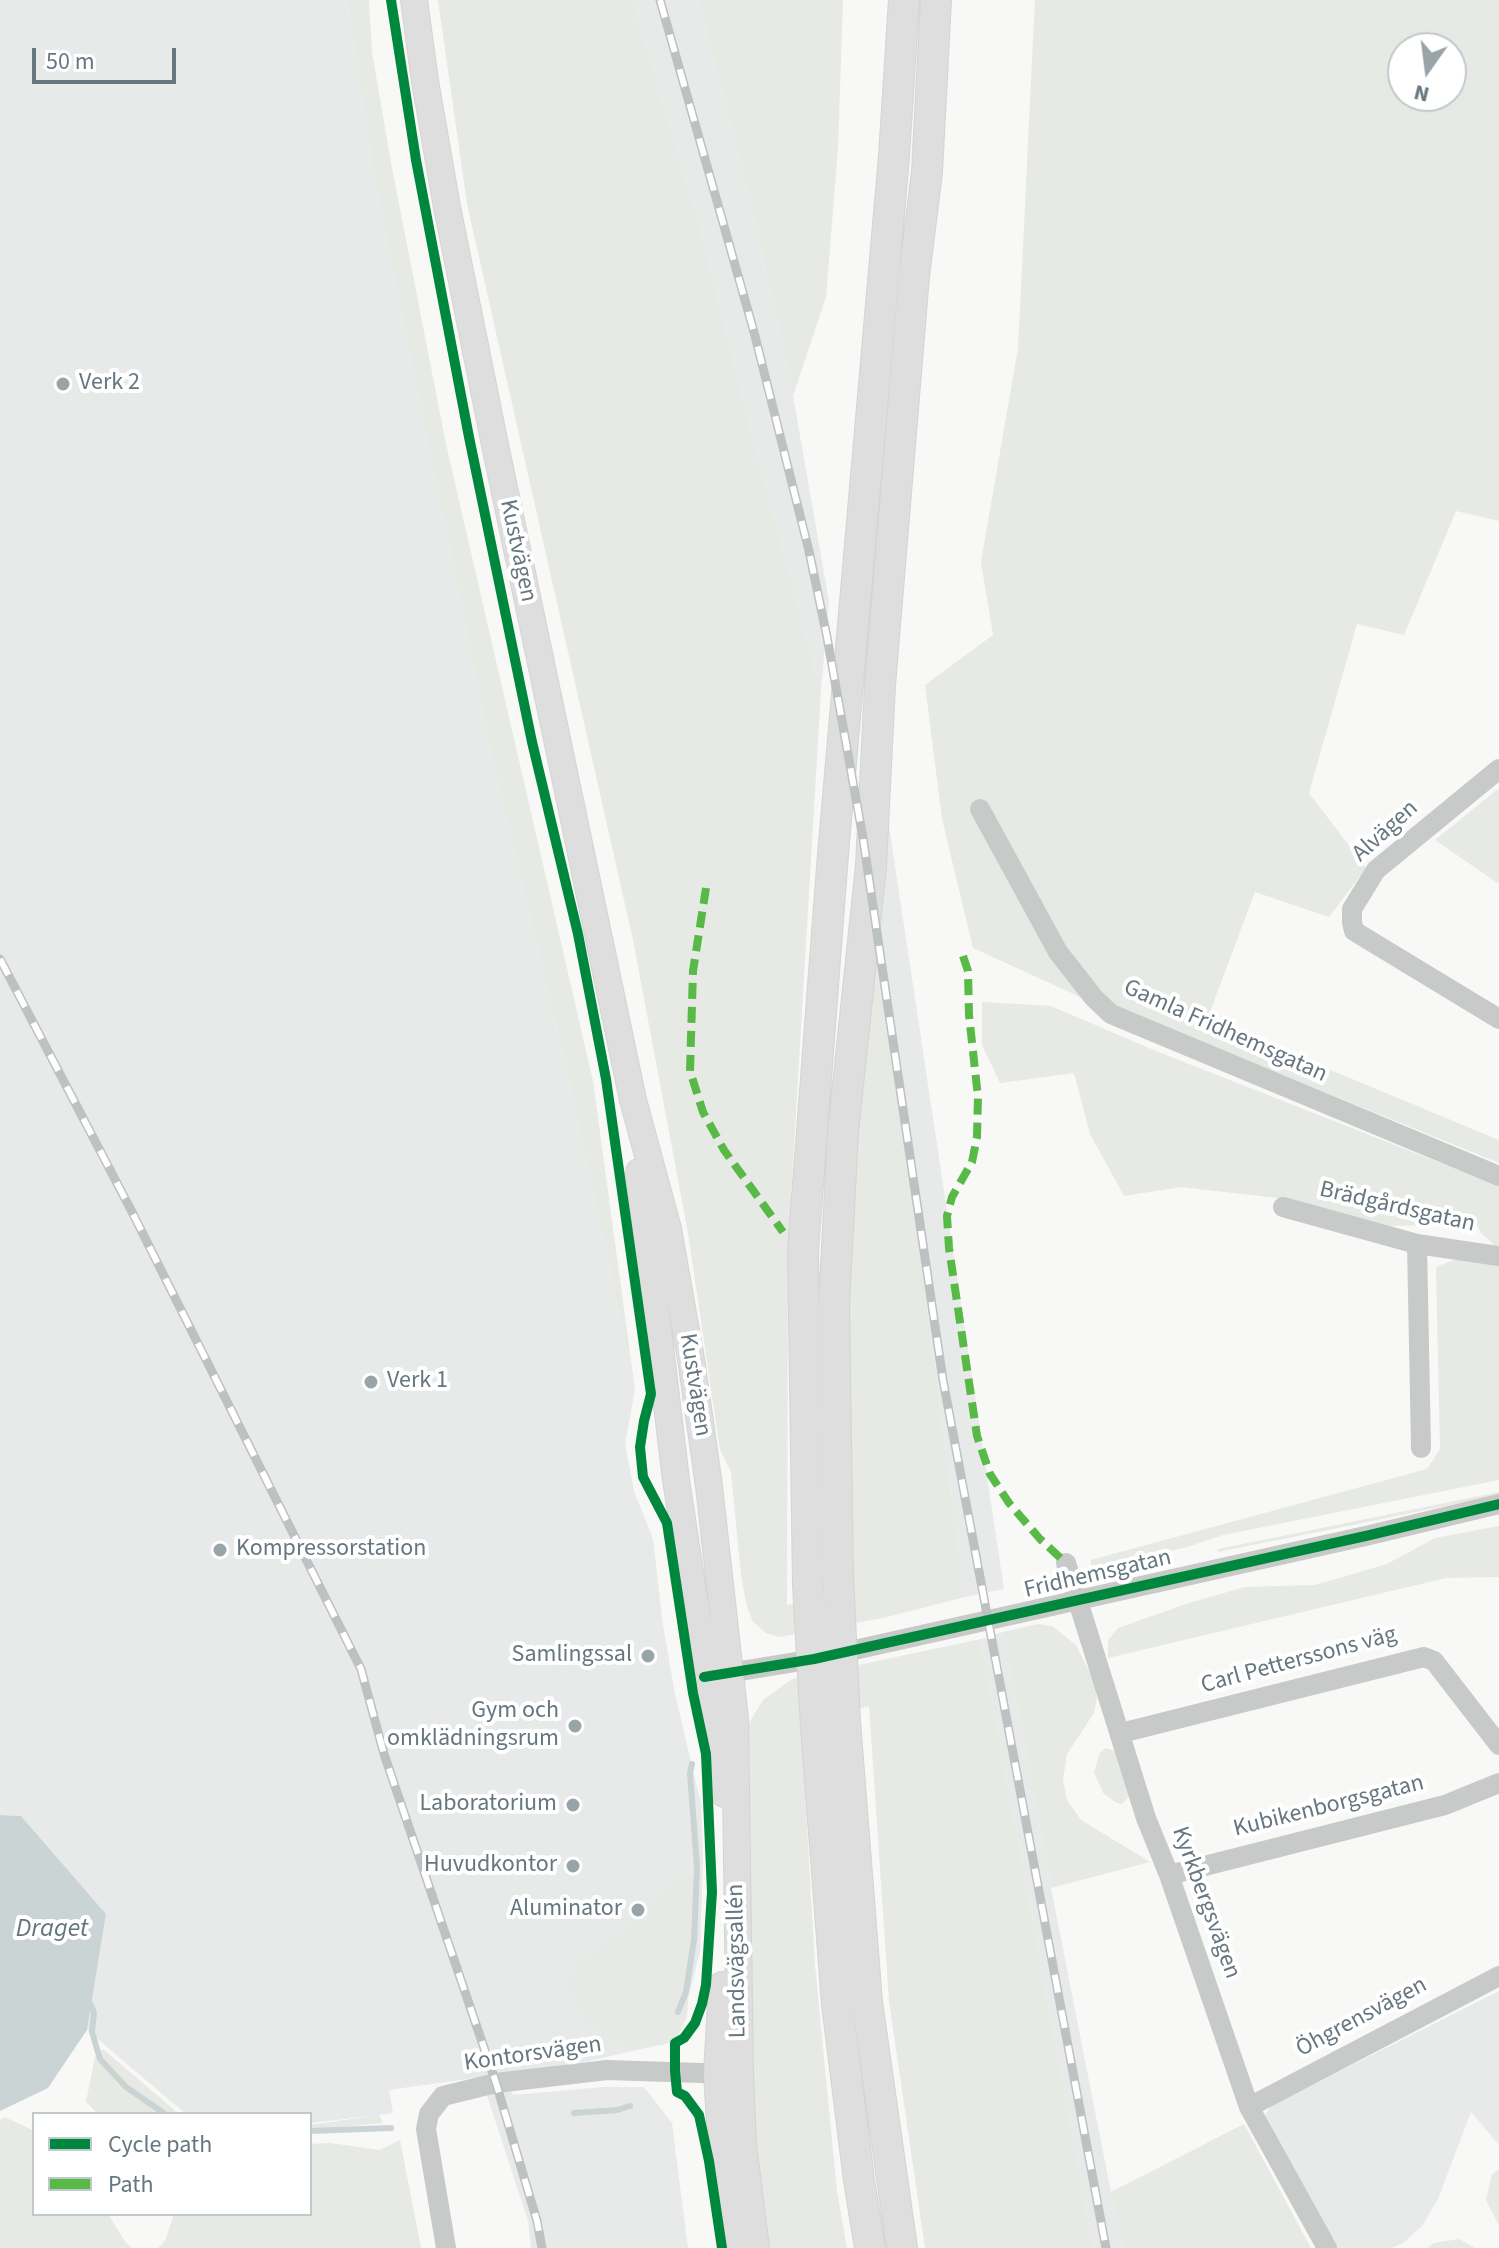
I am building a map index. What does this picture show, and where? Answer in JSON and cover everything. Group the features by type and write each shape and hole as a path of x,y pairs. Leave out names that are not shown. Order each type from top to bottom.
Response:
{"highway":[{"path":"870,2248 837,2004 816,1727 808,1584 803,1250 833,854 890,217 904,0"},
{"path":"902,2248 867,2002 845,1721 838,1577 834,1305 843,1132 871,866 880,685 914,276 927,172 936,0"}],"main road":[{"name":"Kustvägen","path":"414,0 447,207 633,1100 644,1221 676,1480 699,1622 717,1675"},
{"name":"Landsvägsallén","path":"717,1675 727,1843 729,2074 723,2172 734,2248"},
{"name":"Landsvägsallén","path":"729,2074 743,2145 756,2248"}],"street":[{"name":"Alvägen","path":"1499,769 1376,870 1352,909 1354,931 1499,1019"},
{"name":"Gamla Fridhemsgatan","path":"980,809 1058,952 1094,998 1111,1014 1499,1176"},
{"name":"Brädgårdsgatan","path":"1283,1207 1417,1244 1499,1256"},
{"path":"1417,1244 1421,1448"},
{"name":"Fridhemsgatan","path":"717,1675 814,1659 1499,1504"},
{"name":"Kyrkbergsvägen","path":"1066,1563 1146,1818 1169,1875 1249,2107 1327,2248"},
{"name":"Carl Petterssons väg","path":"1121,1733 1424,1657 1434,1661 1499,1745"},
{"name":"Kubikenborgsgatan","path":"1169,1875 1445,1805 1499,1783"},
{"name":"Öhgrensvägen","path":"1249,2107 1499,1976"},
{"name":"Kontorsvägen","path":"446,2248 426,2129 429,2114 443,2096 496,2083 607,2070 729,2074"}],"shaded area":[{"path":"0,0 347,0 372,169 488,743 567,1074 635,1390 625,1443 634,1491 653,1539 675,1694 701,1804 700,1952 677,2041 584,2062 506,2074 513,2095 603,2087 644,2087 672,2123 688,2248 531,2248 528,2221 481,2077 389,2090 393,2113 379,2115 312,2123 312,2112 184,2112 87,2030 106,1914 21,1816 0,1815"},
{"path":"347,0 369,0 372,52 391,163 446,444 593,1081 635,1390 567,1074 488,743 372,169"},
{"path":"438,0 633,0 703,236 821,690 788,1247 787,1605 846,1596 845,1299 875,907 965,1597 883,1618 779,1637 766,1633 753,1622 747,1607 731,1472 720,1450 688,1233 633,940 467,204"},
{"path":"633,0 698,0 756,226 793,396 829,601 821,690 703,236"},
{"path":"698,0 843,0 838,149 826,297 793,396 756,226"},
{"path":"1035,0 1499,0 1499,521 1456,511 1404,635 1357,624 1309,793 1366,868 1329,917 1255,892 1205,1025 1258,1050 1292,1054 1499,1140 1499,1163 1221,1050 1089,1001 973,948 942,819 925,685 993,635 981,562 1018,348"},
{"path":"1499,788 1499,884 1435,840"},
{"path":"886,806 1004,1589 965,1597 875,907"},
{"path":"982,1002 1051,1006 1151,1049 1499,1186 1499,1249 1481,1233 1474,1218 1463,1213 1448,1212 1431,1225 1390,1226 1278,1198 1181,1187 1124,1196 1090,1134 1074,1073 1000,1083 982,1045"},
{"path":"1456,1259 1499,1265 1499,1480 1223,1535 1187,1547 1100,1567 1091,1565 1091,1560 1427,1469 1440,1449 1436,1267"},
{"path":"1499,1492 1499,1495 1218,1552 1218,1549"},
{"path":"1499,1526 1499,1577 1446,1578 1108,1658 1108,1640 1118,1628 1189,1603 1245,1587 1315,1585 1387,1564 1435,1538"},
{"path":"1038,1624 1052,1626 1076,1645 1095,1683 1097,1698 1094,1713 1067,1754 1063,1780 1067,1800 1081,1820 1150,1862 1051,1888 1003,1632"},
{"path":"1003,1632 1122,2248 1094,2248 981,1639"},
{"path":"981,1639 1094,2248 925,2248 889,2001 869,1706 801,1722 815,1965 837,2192 847,2248 769,2248 752,2110 746,1728 763,1700 792,1679"},
{"path":"1106,1748 1115,1751 1129,1796 1122,1804 1103,1793 1094,1772 1100,1753"},
{"path":"676,1874 696,1878 687,2017 679,2034 663,2045 628,2046 587,2024 568,1987 569,1976 573,1968 624,1930 658,1898"},
{"path":"1499,1991 1499,2145 1471,2112 1438,2199 1422,2226 1403,2243 1392,2248 1334,2248 1263,2118 1271,2106"},
{"path":"103,2049 177,2112 96,2112 86,2102 95,2057"},
{"path":"379,2115 383,2123 312,2130 312,2125"},
{"path":"5,2117 32,2130 32,2216 109,2216 132,2248 0,2248 0,2120"},
{"path":"1244,2124 1311,2248 1122,2248 1111,2192"},
{"path":"400,2140 421,2248 158,2248 165,2241 173,2216 312,2216 312,2144 330,2143 380,2150"},
{"path":"1499,2169 1499,2226 1486,2200 1492,2174"},
{"path":"1459,2239 1475,2248 1427,2248 1434,2243"}],"water":[{"name":"Draget","path":"0,1815 21,1816 106,1914 87,2030 48,2088 0,2111"}],"waterway":[{"path":"678,2012 686,1992 694,1940 697,1867 690,1773 692,1764"},
{"path":"91,2005 94,2013 92,2032 100,2059 126,2087 162,2112"},
{"path":"574,2113 630,2106"},
{"path":"312,2131 391,2128"}],"railway":[{"path":"660,0 754,332 809,551 827,637 863,838 943,1380 1106,2248"},
{"path":"0,959 131,1210 361,1669 384,1754 496,2083 537,2221 542,2248"}],"marked path":[{"path":"706,888 693,971 690,1071 703,1112 724,1150 783,1232"},
{"path":"963,956 968,971 969,1015 978,1097 977,1137 972,1162 952,1197 947,1216 977,1436 990,1474 1009,1503 1066,1563"}],"cycle path":[{"path":"391,0 416,160 469,437 532,742 578,934 606,1079 651,1394 640,1447 643,1477 667,1523 693,1693 706,1754 712,1892 706,1985 695,2023 684,2038 675,2043 675,2071 677,2092 685,2096 699,2115 722,2248"},
{"path":"704,1677 814,1659 1499,1504"}],"place":[{"name":"Verk 2","path":"63,384"},
{"name":"Verk 1","path":"371,1382"},
{"name":"Kompressorstation","path":"220,1550"},
{"name":"Samlingssal","path":"648,1656"},
{"name":"Gym och omklädningsrum","path":"575,1726"},
{"name":"Laboratorium","path":"573,1805"},
{"name":"Huvudkontor","path":"573,1866"},
{"name":"Aluminator","path":"638,1910"}]}
